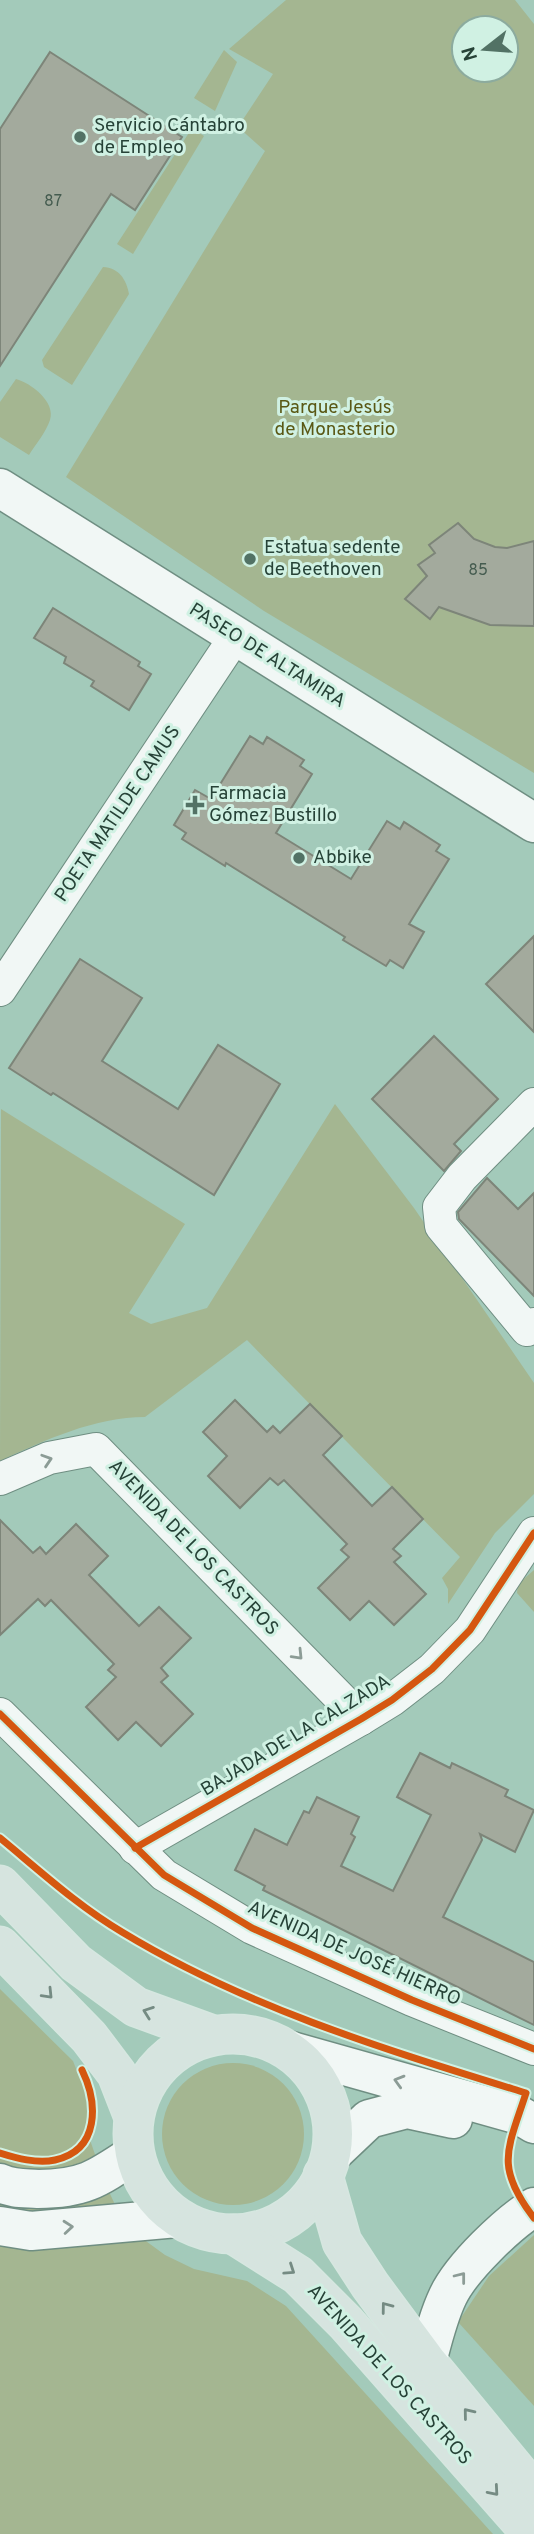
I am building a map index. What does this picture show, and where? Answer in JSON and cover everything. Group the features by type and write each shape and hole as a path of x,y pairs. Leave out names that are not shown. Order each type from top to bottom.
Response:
{"main road":[{"name":"PASEO DE ALTAMIRA","path":"0,488 235,638 534,823"},
{"path":"0,1885 76,1963 136,2007 213,2035 252,2035 288,2050 519,2115 534,2126"},
{"path":"0,1946 89,2037 117,2074 133,2115 134,2154 149,2190 177,2218 214,2234 253,2234 289,2218 317,2190 327,2164 332,2114 317,2078 288,2050"},
{"path":"133,2115 148,2078 176,2050 213,2035"},
{"path":"327,2164 369,2119 407,2109 513,2132 534,2126"},
{"path":"0,2183 11,2188 65,2189 98,2178 134,2154"},
{"name":"AVENIDA DE LOS CASTROS","path":"327,2164 342,2242 427,2362 534,2492"},
{"path":"427,2362 437,2322 450,2292 508,2225 534,2207"},
{"path":"0,2226 31,2231 177,2218"},
{"name":"AVENIDA DE LOS CASTROS","path":"233,2234 299,2275 346,2323 531,2534"}],"street":[{"name":"POETA MATILDE CAMUS","path":"0,990 235,638"},
{"path":"534,1104 463,1177 439,1207 441,1226 527,1330 534,1324"},
{"name":"AVENIDA DE LOS CASTROS","path":"0,1479 49,1458 96,1449 361,1719"},
{"name":"BAJADA DE LA CALZADA","path":"135,1848 361,1719 392,1700 432,1669 470,1630 534,1533"},
{"path":"0,1713 135,1848"},
{"name":"AVENIDA DE JOSÉ HIERRO","path":"135,1848 164,1875 252,1928 412,2000 534,2049"}],"green space":[{"name":"Parque Jesús de Monasterio","path":"286,0 515,0 534,24 534,773 264,611 66,477 265,151 238,127 273,74 229,49"},
{"path":"224,50 237,62 215,111 194,98"},
{"path":"192,128 204,136 133,254 117,244"},
{"path":"103,267 121,275 129,294 72,385 44,367 42,360"},
{"path":"16,379 41,394 51,413 46,429 29,455 0,437 0,402"},
{"path":"335,1104 414,1208 534,1383 534,1494 495,1533 448,1604 448,1589 442,1578 460,1557 247,1340 145,1417 89,1425 0,1461 1,1109 185,1224 129,1313 151,1324 207,1308"},
{"path":"534,1570 534,1612 517,1593 518,1584"},
{"path":"0,1989 73,2061 87,2096 87,2131 104,2181 118,2211 139,2236 165,2255 194,2269 247,2281 286,2306 493,2534 0,2534"},
{"path":"233,2063 260,2068 283,2084 299,2107 304,2134 299,2161 283,2184 260,2200 233,2205 206,2200 183,2184 167,2161 162,2134 167,2107 183,2084 206,2068"},
{"path":"534,2235 534,2406 458,2322 489,2276"}],"building":[{"path":"50,52 182,137 135,210 111,194 0,366 0,129"},
{"path":"458,523 474,539 495,547 507,548 534,541 534,626 490,625 439,607 430,619 405,599 427,576 418,565 435,553 429,545"},
{"path":"53,608 140,662 138,666 151,674 129,710 91,686 94,681 64,663 66,657 34,638"},
{"path":"250,736 263,744 267,737 304,760 300,766 312,774 276,833 351,879 387,821 400,829 404,822 440,845 436,851 449,859 409,924 424,932 403,968 390,960 386,966 343,940 345,937 226,863 225,866 182,839 186,833 174,825 195,790 211,799"},
{"path":"534,936 534,1032 486,984"},
{"path":"80,959 142,998 102,1061 178,1109 218,1045 280,1084 214,1195 9,1068"},
{"path":"434,1036 498,1099 454,1144 461,1151 444,1171 372,1099"},
{"path":"487,1178 518,1209 534,1193 534,1296 459,1219 458,1212"},
{"path":"235,1400 267,1432 273,1426 280,1433 310,1404 342,1436 323,1455 372,1506 392,1487 423,1519 393,1549 401,1556 394,1562 426,1594 394,1625 369,1601 350,1620 318,1588 349,1557 341,1550 347,1544 284,1480 278,1485 270,1478 240,1508 208,1476 227,1456 203,1432"},
{"path":"0,1520 33,1553 40,1547 46,1554 76,1524 108,1556 89,1575 139,1626 159,1607 191,1638 161,1668 168,1676 161,1682 193,1714 161,1746 136,1722 118,1740 86,1707 116,1677 108,1670 114,1664 51,1600 45,1606 38,1599 0,1635"},
{"path":"420,1753 450,1768 452,1763 508,1790 505,1796 534,1810 515,1852 480,1834 482,1840 443,1917 534,1962 534,2025 263,1890 265,1886 235,1870 255,1829 287,1845 304,1811 309,1813 317,1797 359,1817 351,1834 355,1837 341,1866 393,1891 431,1815 397,1797"}],"cycle path":[{"path":"135,1848 361,1719 392,1700 432,1669 470,1630 534,1533"},
{"path":"0,1714 164,1875 252,1928 412,2000 534,2049"},
{"path":"0,1838 106,1922 218,1983 319,2025 526,2093 508,2157 513,2184 534,2218"},
{"path":"0,2153 27,2160 48,2161 70,2155 80,2146 88,2136 92,2110 91,2097 82,2070"}],"place":[{"name":"Servicio Cántabro de Empleo","path":"80,137"},
{"name":"Estatua sedente de Beethoven","path":"250,559"},
{"name":"Farmacia Gómez Bustillo","path":"195,805"},
{"name":"Abbike","path":"299,858"}]}
